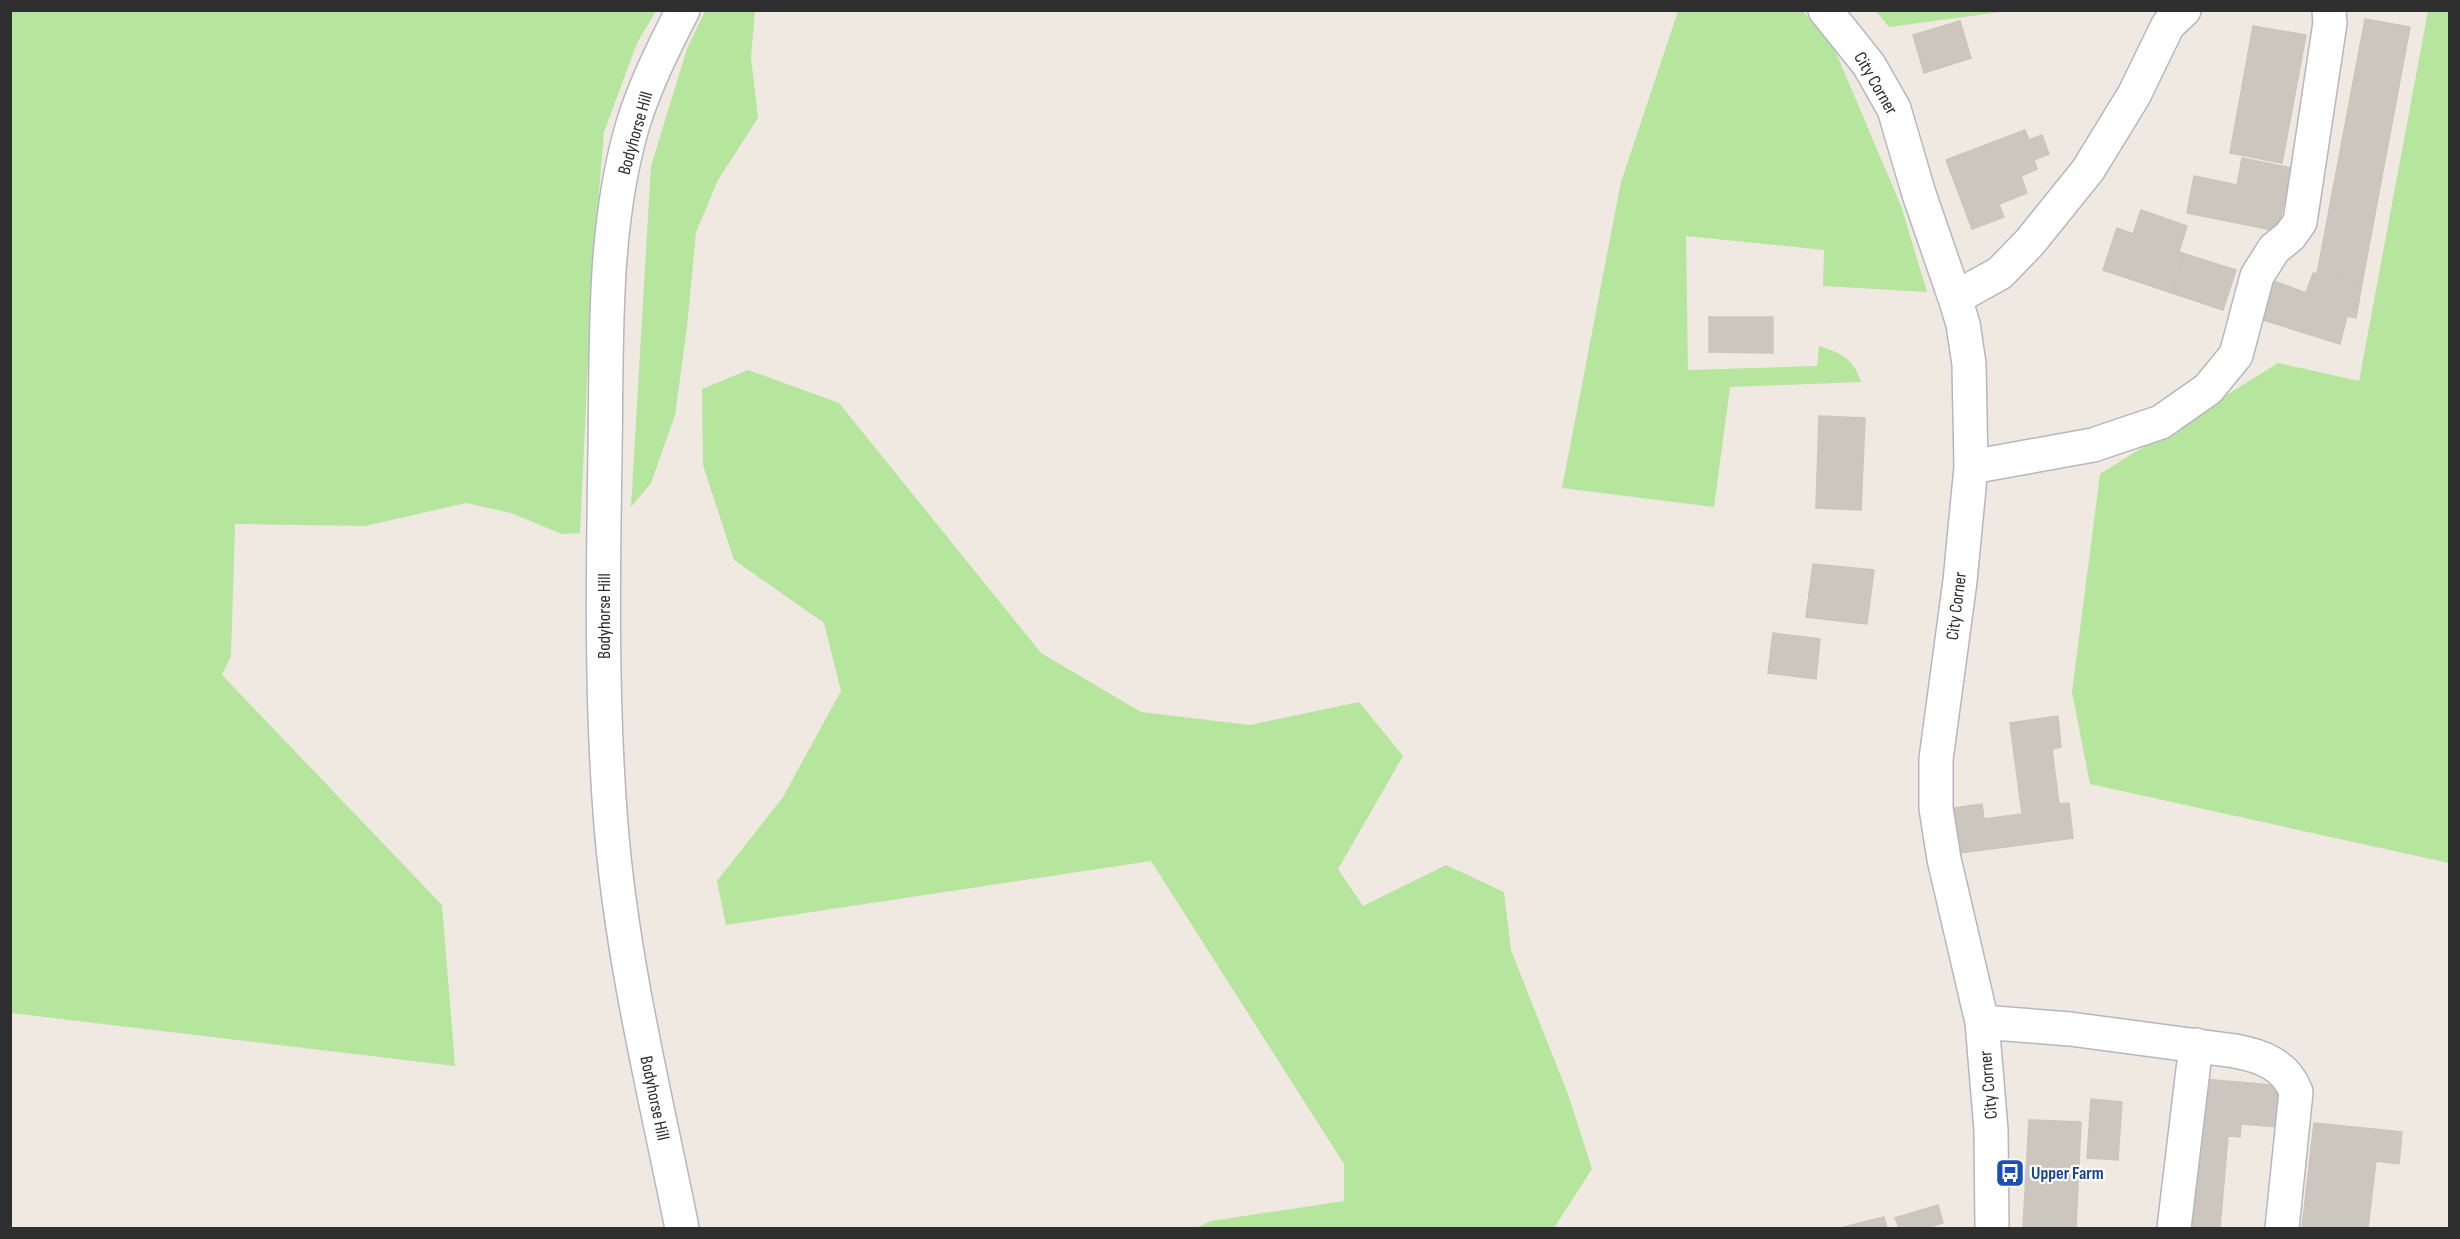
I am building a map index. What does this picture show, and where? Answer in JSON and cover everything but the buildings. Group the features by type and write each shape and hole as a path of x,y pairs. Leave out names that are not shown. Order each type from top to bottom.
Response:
{"street":[{"name":"Bodyhorse Hill","path":"682,1228 646,1060 626,950 611,825 604,686 604,500 608,305 615,204 633,124 663,49 683,10"},
{"name":"City Corner","path":"1825,10 1869,65 1894,109 1919,194 1963,324 1969,364 1971,467 1960,581 1935,759 1936,808 1944,860 1982,1022 1991,1130 1992,1228"},
{"path":"1955,298 2000,273 2030,242 2088,170 2134,95 2168,25 2184,10"},
{"path":"1971,467 2093,445 2161,423 2208,389 2236,355 2257,276 2274,249 2290,236 2300,222 2330,23 2330,10"},
{"path":"1982,1022 2070,1029 2254,1054 2283,1070 2292,1080 2296,1092 2282,1228"},
{"path":"2174,1228 2196,1045"}],"green space":[{"path":"11,11 656,11 637,43 604,132 592,275 580,533 562,534 511,513 466,503 365,526 235,524 231,656 222,675 442,905 455,1066 11,1013"},
{"path":"705,11 755,11 751,57 758,118 718,180 696,232 687,327 675,415 651,483 631,507 651,166 687,49"},
{"path":"1678,11 1803,11 1834,48 1901,206 1927,292 1823,286 1824,250 1686,236 1688,370 1817,366 1819,346 1833,351 1850,362 1861,382 1730,387 1714,507 1562,488 1621,182"},
{"path":"1876,11 2008,11 1889,27"},
{"path":"2428,11 2449,11 2449,863 2090,784 2072,692 2100,474 2278,363 2359,381"},
{"path":"748,370 839,403 1041,653 1141,712 1250,725 1359,702 1403,756 1338,869 1363,906 1446,865 1504,892 1511,950 1569,1097 1592,1169 1554,1228 1196,1228 1211,1221 1344,1201 1344,1164 1151,861 726,925 717,881 783,797 841,691 824,623 734,560 703,465 702,389"}],"place":[{"name":"Upper Farm","path":"2010,1173"}]}
